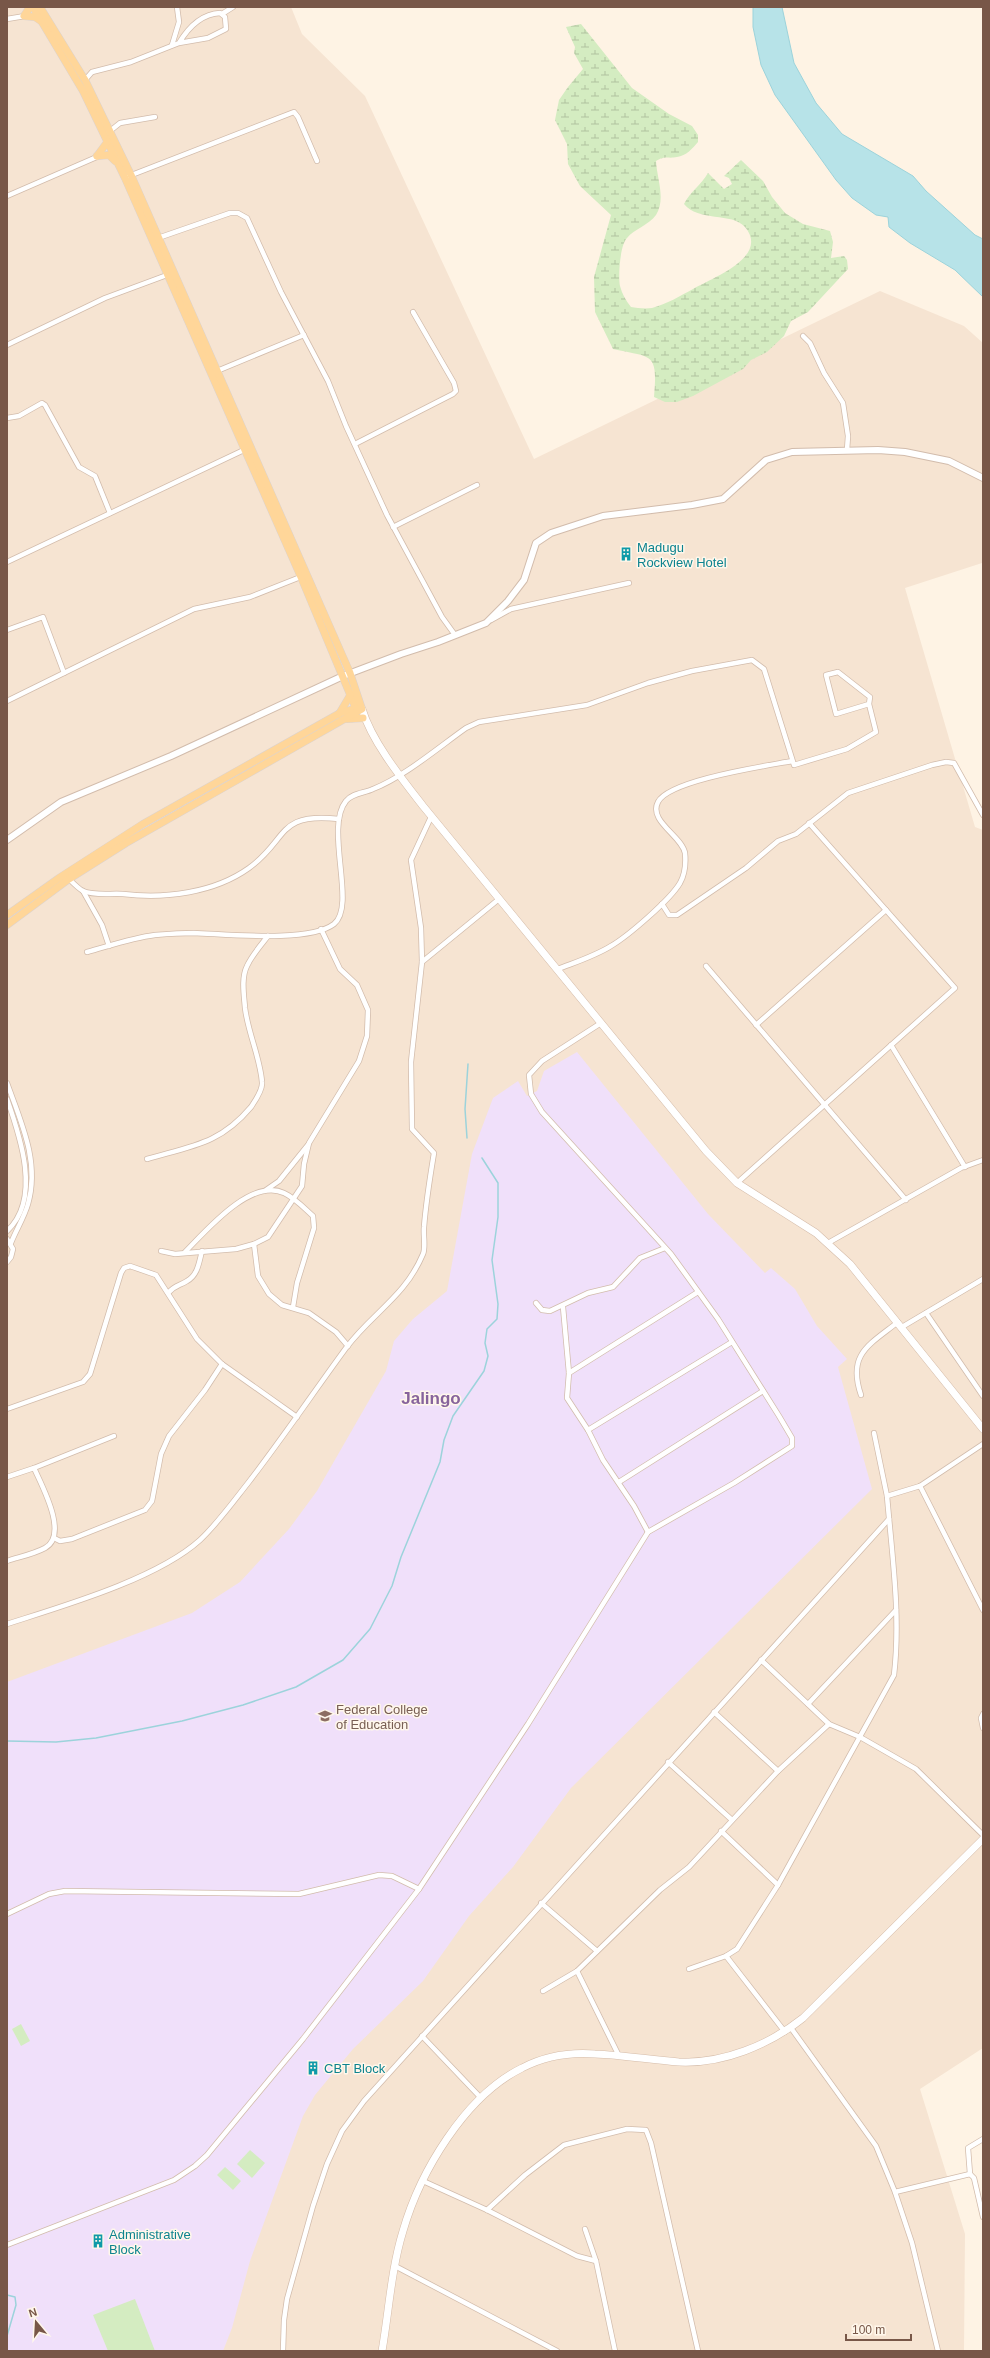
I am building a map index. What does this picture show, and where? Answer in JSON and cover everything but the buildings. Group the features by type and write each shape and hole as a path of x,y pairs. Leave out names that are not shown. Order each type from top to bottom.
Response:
{"main road":[{"path":"24,16 32,7 42,14 85,80 110,131 116,152 155,239 217,371 247,449"},
{"path":"24,16 35,17 42,14"},
{"path":"42,14 108,141 116,152 117,162"},
{"path":"97,156 108,141"},
{"path":"97,156 109,155 117,162 128,177"},
{"path":"155,239 168,275 304,576 347,674 364,719 399,774 431,817 558,969 706,1151 738,1183 828,1243 860,1275 983,1429"},
{"path":"347,674 351,694 360,708"},
{"path":"341,717 351,694"},
{"path":"7,915 59,878 144,824 360,708"},
{"path":"7,925 69,879 162,821 341,717 364,719"},
{"path":"382,2351 395,2266 403,2230 423,2181 449,2137 481,2098 515,2071 545,2058 572,2054 619,2056 679,2062 706,2060 741,2052 788,2030 839,1983 983,1839"}],"street":[{"path":"172,45 179,22 177,7"},
{"path":"179,43 188,29 215,13 222,14 233,7"},
{"path":"85,80 92,72 131,62 172,45 216,35 226,29 226,20 222,14"},
{"path":"7,19 24,16"},
{"path":"128,177 294,112 298,117 317,161"},
{"path":"110,131 120,123 155,117"},
{"path":"7,196 97,156 116,152"},
{"path":"155,239 230,213 243,214 251,223 281,292 328,381 393,527 438,610 456,635"},
{"path":"7,345 105,298 168,275"},
{"path":"355,444 453,394 456,391 454,383 413,312"},
{"path":"217,371 304,335"},
{"path":"804,336 815,352 824,374 843,404 848,436 847,450"},
{"path":"7,418 19,416 42,403 45,405 79,467 95,476 110,513"},
{"path":"7,562 247,449"},
{"path":"486,623 511,597 524,580 536,543 551,533 615,514 715,502 732,493 771,457 792,452 878,450 930,456 949,461 983,478"},
{"path":"393,527 477,485"},
{"path":"7,701 194,610 250,596 304,576"},
{"path":"7,840 61,802 171,756 347,674 456,635 486,623 511,609 629,583"},
{"path":"7,630 43,618 64,673"},
{"path":"88,952 153,935 192,933 268,936 296,934 321,929 334,923 342,911 342,888 338,855 339,819 346,801 357,793 373,789 399,774 466,728 479,722 587,706 648,683 692,671 752,660 764,669 794,765 846,749 876,732 869,704 870,697 838,672 826,674 836,714 869,704"},
{"path":"558,969 612,946 662,904 680,882 685,868 685,852 680,843 657,814 657,803 663,795 686,784 792,761"},
{"path":"662,904 669,915 677,915 746,868 778,841 796,834 853,791 893,776 946,762 954,763 983,815"},
{"path":"83,891 145,896 191,893 222,881 249,868 285,828 303,819 322,817 339,819"},
{"path":"7,1624 113,1587 176,1557 199,1540 226,1511 297,1417 348,1346 405,1288 424,1251 423,1234 426,1202 434,1153 412,1129 411,1107 411,1062 422,962 420,928 411,860 431,817"},
{"path":"738,1183 955,988 809,823"},
{"path":"69,879 83,891 102,925 109,946"},
{"path":"422,962 499,899"},
{"path":"756,1025 886,910"},
{"path":"185,1252 224,1212 241,1201 266,1190 279,1181 309,1143 359,1061 367,1036 368,1010 357,985 337,964 321,929"},
{"path":"148,1159 199,1144 222,1135 237,1124 255,1101 262,1084 260,1066 246,1017 243,990 246,967 268,936"},
{"path":"706,966 906,1200"},
{"path":"7,2245 174,2180 195,2166 220,2140 303,2039 419,1889 528,1724 648,1532 740,1479 792,1446 792,1438 732,1342 698,1292 665,1248 542,1112 531,1094 529,1075 542,1061 601,1023"},
{"path":"891,1045 965,1167"},
{"path":"7,1083 27,1139 32,1171 28,1204 9,1241 13,1253 7,1262"},
{"path":"7,1100 20,1136 26,1171 23,1200 14,1223 7,1231"},
{"path":"161,1251 175,1254 236,1249 268,1238 302,1186 304,1164 309,1143"},
{"path":"828,1243 965,1167 983,1160"},
{"path":"266,1190 282,1192 313,1216 314,1228 297,1283 293,1307"},
{"path":"254,1244 258,1276 269,1294 282,1305 293,1307 324,1323 336,1332 348,1346"},
{"path":"536,1303 542,1310 550,1312 563,1307 588,1293 613,1287 640,1258 665,1248"},
{"path":"168,1293 175,1284 186,1282 194,1276 202,1251"},
{"path":"7,1409 83,1382 90,1374 124,1268 130,1266 156,1275 197,1339 222,1364 297,1417"},
{"path":"861,1395 856,1382 856,1368 860,1356 900,1324 926,1313 983,1279"},
{"path":"569,1372 698,1292"},
{"path":"563,1307 569,1372 567,1398 588,1430 603,1460 619,1482 648,1532"},
{"path":"926,1313 983,1396"},
{"path":"588,1430 732,1342"},
{"path":"54,1538 60,1541 72,1539 145,1510 152,1501 161,1454 169,1436 205,1390 222,1364"},
{"path":"619,1482 763,1391"},
{"path":"689,1969 726,1956 737,1949 778,1885 894,1675 896,1652 896,1610 889,1519 887,1496 874,1433"},
{"path":"7,1477 34,1468 114,1436"},
{"path":"887,1496 920,1486 983,1444"},
{"path":"7,1561 46,1547 54,1538 56,1528 34,1468"},
{"path":"920,1486 983,1607"},
{"path":"283,2351 284,2320 287,2299 298,2257 327,2164 342,2131 364,2101 422,2036 889,1519"},
{"path":"808,1704 896,1610"},
{"path":"761,1660 829,1724 860,1737 916,1769 983,1835"},
{"path":"714,1712 778,1771"},
{"path":"983,1714 981,1718 983,1728"},
{"path":"543,1991 577,1971 660,1890 689,1867 778,1771 829,1724"},
{"path":"668,1762 732,1820"},
{"path":"721,1831 778,1885"},
{"path":"7,1914 49,1894 65,1891 299,1894 379,1875 392,1876 419,1889"},
{"path":"542,1903 597,1951"},
{"path":"726,1956 788,2030 869,2133 881,2157 895,2192 921,2275 938,2351"},
{"path":"577,1971 619,2056"},
{"path":"422,2036 481,2098"},
{"path":"487,2210 530,2171 564,2145 627,2129 646,2130 651,2144 698,2351"},
{"path":"983,2139 968,2148 970,2174 974,2178 983,2217"},
{"path":"895,2192 970,2174"},
{"path":"423,2181 487,2210 577,2256 596,2261"},
{"path":"585,2229 596,2261 615,2351"},
{"path":"395,2266 557,2351"}],"shaded area":[{"path":"7,7 291,7 302,34 365,96 534,459 880,291 964,326 983,343 983,564 982,563 905,588 975,827 983,830 983,2048 920,2089 965,2234 964,2351 7,2351"},
{"name":"Federal College of Education","path":"577,1052 708,1214 765,1273 771,1268 795,1289 817,1326 847,1359 838,1367 872,1489 571,1788 513,1867 469,1916 423,1981 353,2049 315,2095 303,2116 250,2261 232,2328 223,2351 7,2351 7,1682 192,1613 240,1582 289,1529 317,1491 386,1371 394,1341 413,1319 447,1291 472,1154 493,1098 518,1081 527,1096 537,1091 544,1071"}],"green space":[{"path":"581,24 632,88 669,114 692,126 698,135 698,142 686,153 674,158 664,158 656,161 661,196 659,209 653,218 627,238 621,254 619,281 624,297 631,307 652,308 668,302 736,265 745,257 750,248 751,238 745,227 739,222 690,210 684,204 708,173 724,189 732,184 729,178 724,176 741,160 763,181 772,197 785,213 803,224 830,231 833,242 831,258 844,256 847,260 848,269 808,312 791,321 784,336 767,352 751,360 743,369 693,396 677,402 665,402 654,397 655,371 650,359 644,356 613,349 595,312 594,277 611,215 580,186 568,164 567,144 555,120 559,100 583,69 574,53 575,47 566,27"},
{"path":"21,2024 30,2041 21,2046 12,2029"},
{"path":"250,2150 265,2163 252,2178 237,2164"},
{"path":"225,2167 241,2181 233,2190 217,2175"},
{"path":"135,2299 155,2351 108,2351 93,2315"}],"water":[{"path":"753,7 782,7 794,63 816,103 842,134 913,176 926,191 975,235 983,239 983,297 955,270 910,243 889,227 888,217 876,215 852,198 836,180 775,95 761,65 753,27"}],"waterway":[{"path":"467,1138 465,1109 468,1064"},
{"path":"7,1741 56,1742 96,1738 182,1721 243,1705 296,1687 343,1660 370,1629 392,1586 401,1557 440,1462 444,1440 453,1416 484,1371 488,1356 485,1343 487,1329 497,1319 498,1304 492,1260 498,1217 498,1183 482,1158"},
{"path":"7,2295 15,2297 16,2305 7,2336"}],"place":[{"name":"Madugu Rockview Hotel","path":"626,554"},
{"name":"Federal College of Education","path":"325,1716"},
{"name":"CBT Block","path":"313,2068"},
{"name":"Administrative Block","path":"98,2241"}],"district":[{"name":"Jalingo","path":"431,1398"}]}
